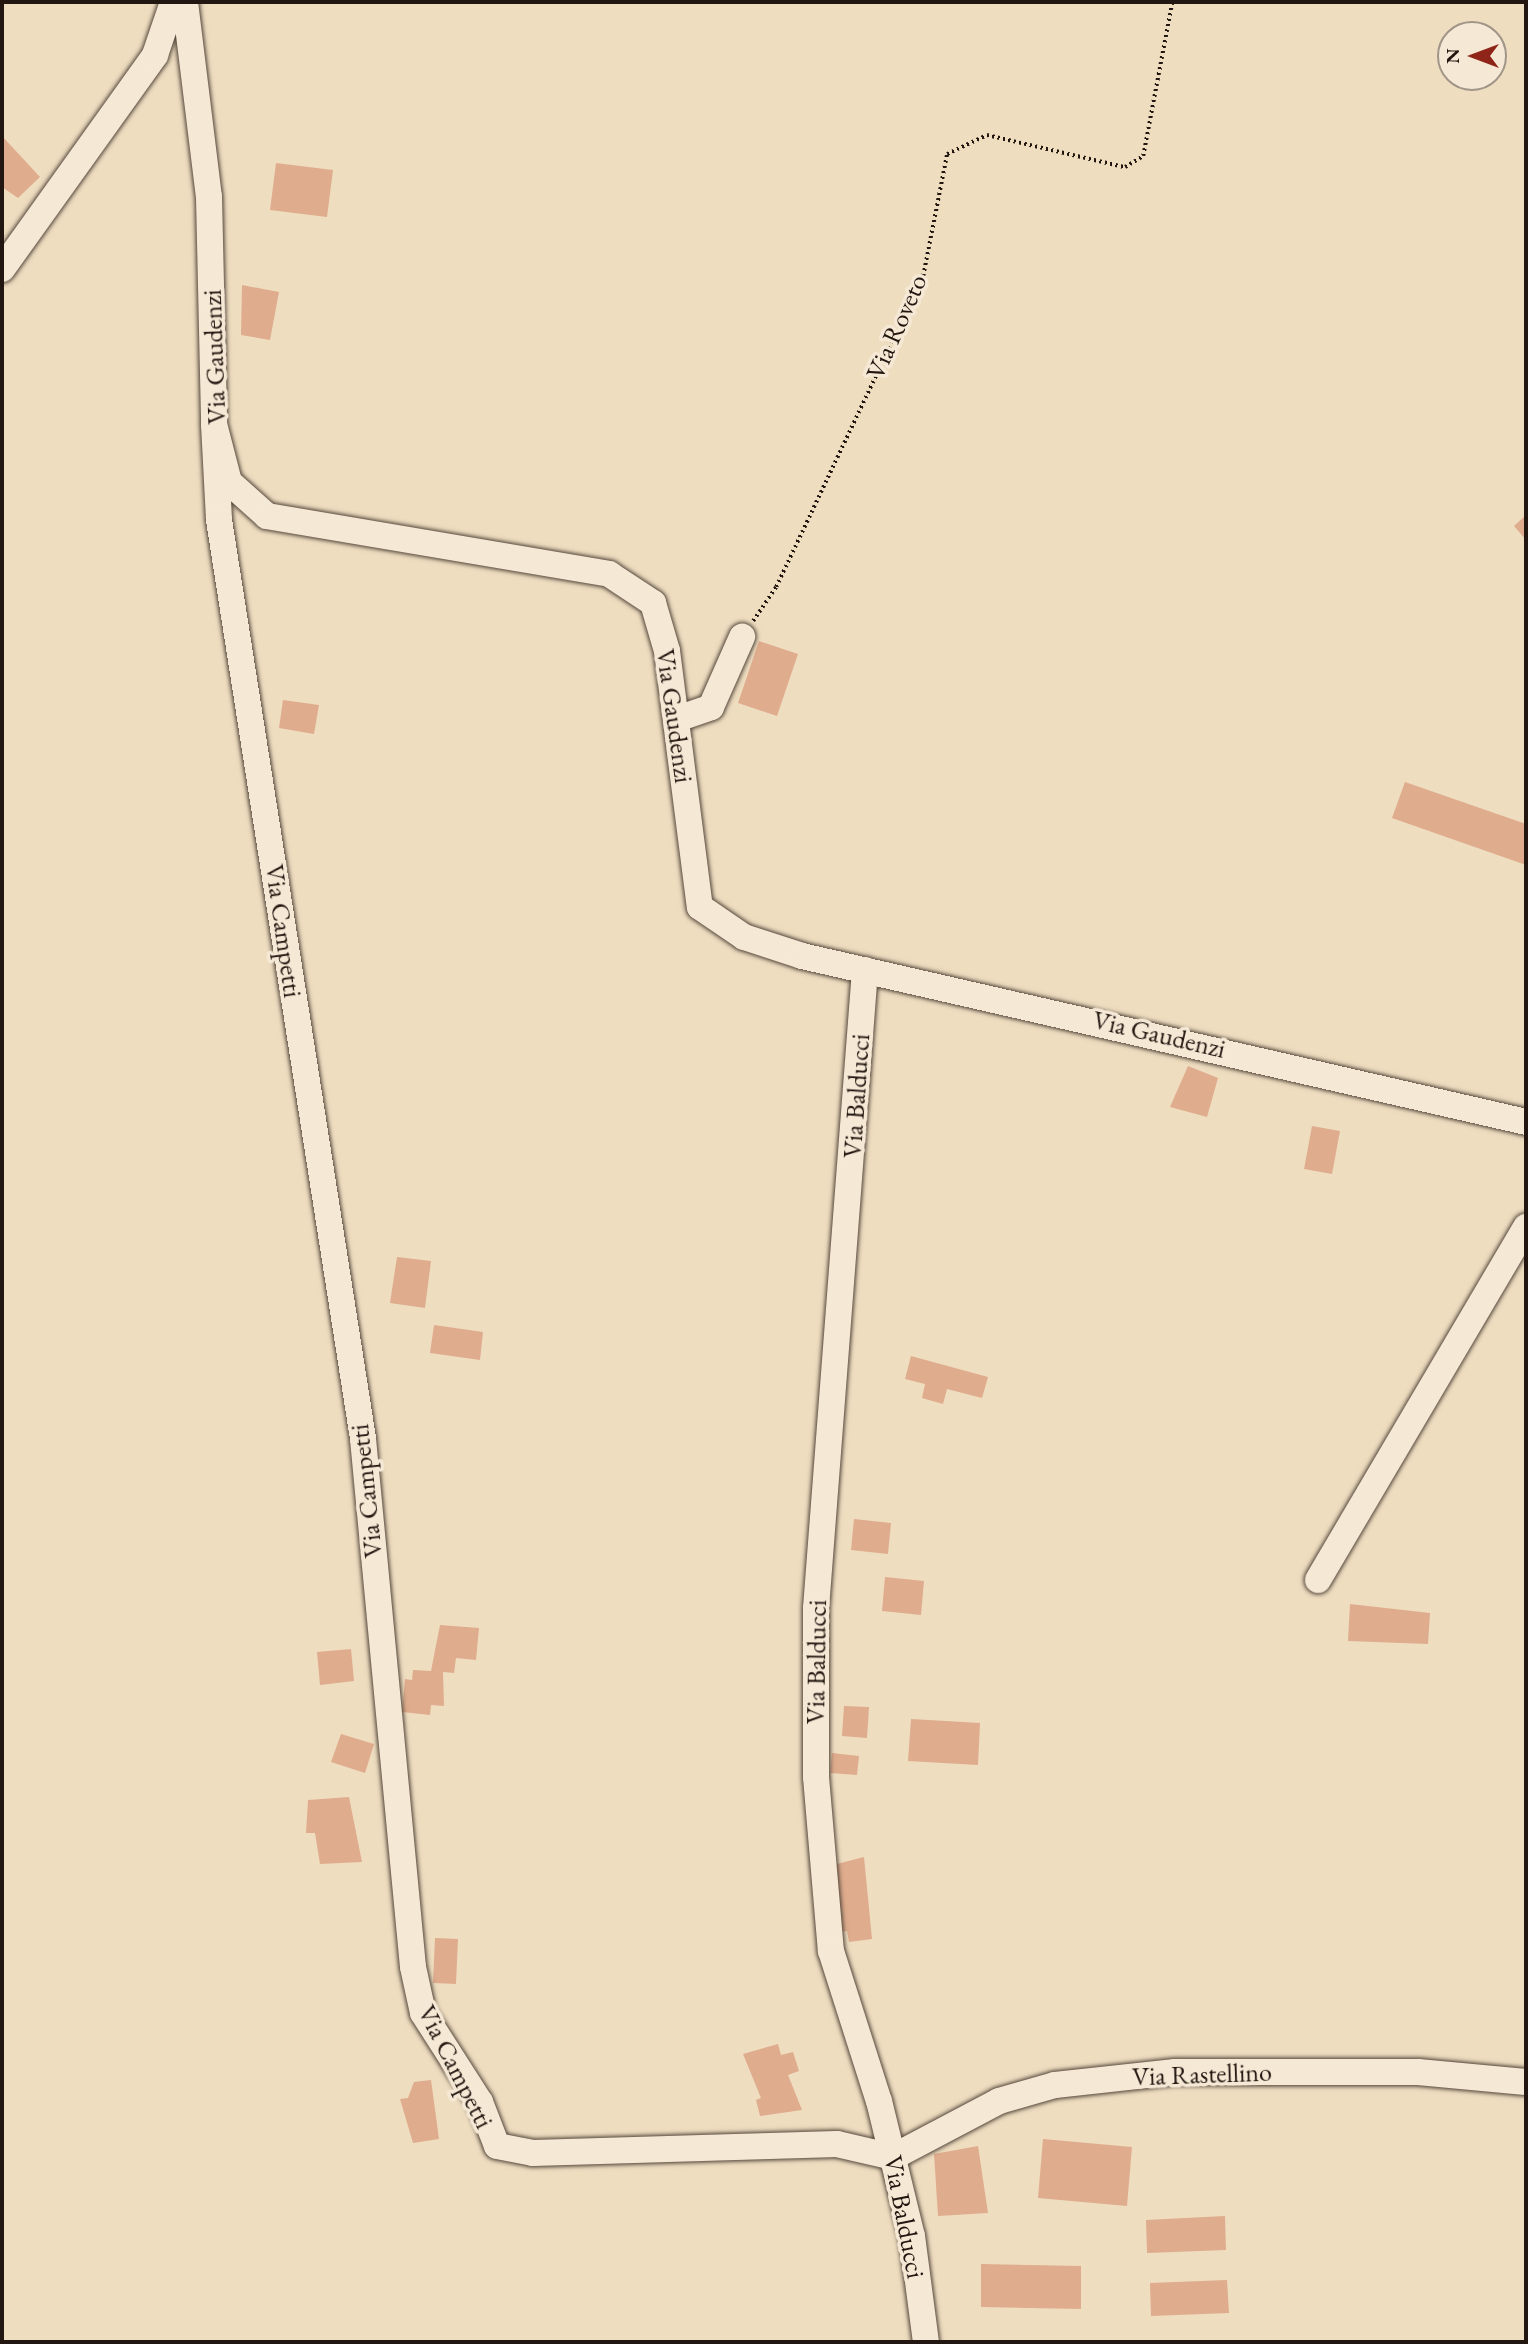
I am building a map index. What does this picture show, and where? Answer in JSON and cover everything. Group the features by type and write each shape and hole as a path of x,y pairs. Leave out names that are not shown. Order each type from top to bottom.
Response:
{"street":[{"path":"2,269 155,55 173,2"},
{"name":"Via Gaudenzi","path":"185,2 209,197 214,424 229,482 267,516 609,574 653,603 677,719 701,907 744,936 865,970 1526,1122"},
{"name":"Via Campetti","path":"214,424 219,520 363,1439 401,1891 423,2013 480,2102 491,2137 512,2153 837,2144 893,2157"},
{"path":"677,719 711,707 742,637"},
{"name":"Via Balducci","path":"865,970 816,1608 816,1777 831,1951 893,2157 912,2236 926,2342"},
{"path":"1318,1580 1525,1232"},
{"name":"Via Rastellino","path":"893,2157 999,2101 1069,2084 1175,2072 1418,2073 1526,2082"}],"path":[{"name":"Via Roveto","path":"742,637 776,587 923,276 947,154 987,135 1125,167 1143,156 1172,2"}],"building":[{"path":"2,136 40,177 18,198 2,187"},
{"path":"276,163 333,170 327,217 270,210"},
{"path":"242,285 279,292 270,340 241,335"},
{"path":"1526,515 1526,540 1514,526"},
{"path":"759,641 798,654 777,716 738,703"},
{"path":"283,700 319,705 314,734 279,728"},
{"path":"1405,782 1526,824 1526,865 1392,818"},
{"path":"1188,1066 1218,1078 1207,1117 1170,1107"},
{"path":"1312,1126 1340,1131 1332,1174 1304,1169"},
{"path":"397,1257 431,1261 425,1308 390,1303"},
{"path":"434,1325 483,1332 480,1360 430,1353"},
{"path":"911,1356 988,1377 982,1398 947,1389 943,1404 922,1398 925,1384 905,1379"},
{"path":"854,1519 891,1523 888,1554 851,1550"},
{"path":"885,1577 924,1581 921,1615 882,1611"},
{"path":"1350,1604 1430,1613 1428,1644 1348,1641"},
{"path":"440,1625 479,1628 476,1660 456,1658 454,1673 443,1672 444,1706 431,1705 430,1715 402,1712 405,1679 412,1680 413,1670 431,1671"},
{"path":"351,1649 354,1681 320,1685 317,1652"},
{"path":"844,1706 869,1707 867,1738 842,1736"},
{"path":"911,1719 980,1723 978,1765 908,1761"},
{"path":"341,1734 374,1744 365,1773 331,1762"},
{"path":"832,1753 859,1756 857,1775 830,1773"},
{"path":"349,1797 362,1862 320,1864 315,1833 306,1833 308,1800"},
{"path":"864,1857 872,1939 849,1942 847,1931 840,1932 833,1865"},
{"path":"435,1938 458,1939 456,1984 433,1983"},
{"path":"778,2044 781,2055 793,2052 799,2071 788,2075 802,2110 760,2116 756,2100 761,2098 743,2054"},
{"path":"431,2080 439,2139 413,2143 400,2099 408,2098 414,2082"},
{"path":"1043,2139 1132,2147 1127,2206 1038,2198"},
{"path":"978,2146 988,2213 938,2216 934,2154"},
{"path":"1225,2216 1226,2250 1147,2253 1146,2220"},
{"path":"981,2264 1081,2266 1081,2309 981,2307"},
{"path":"1227,2280 1229,2313 1151,2316 1150,2283"}]}
